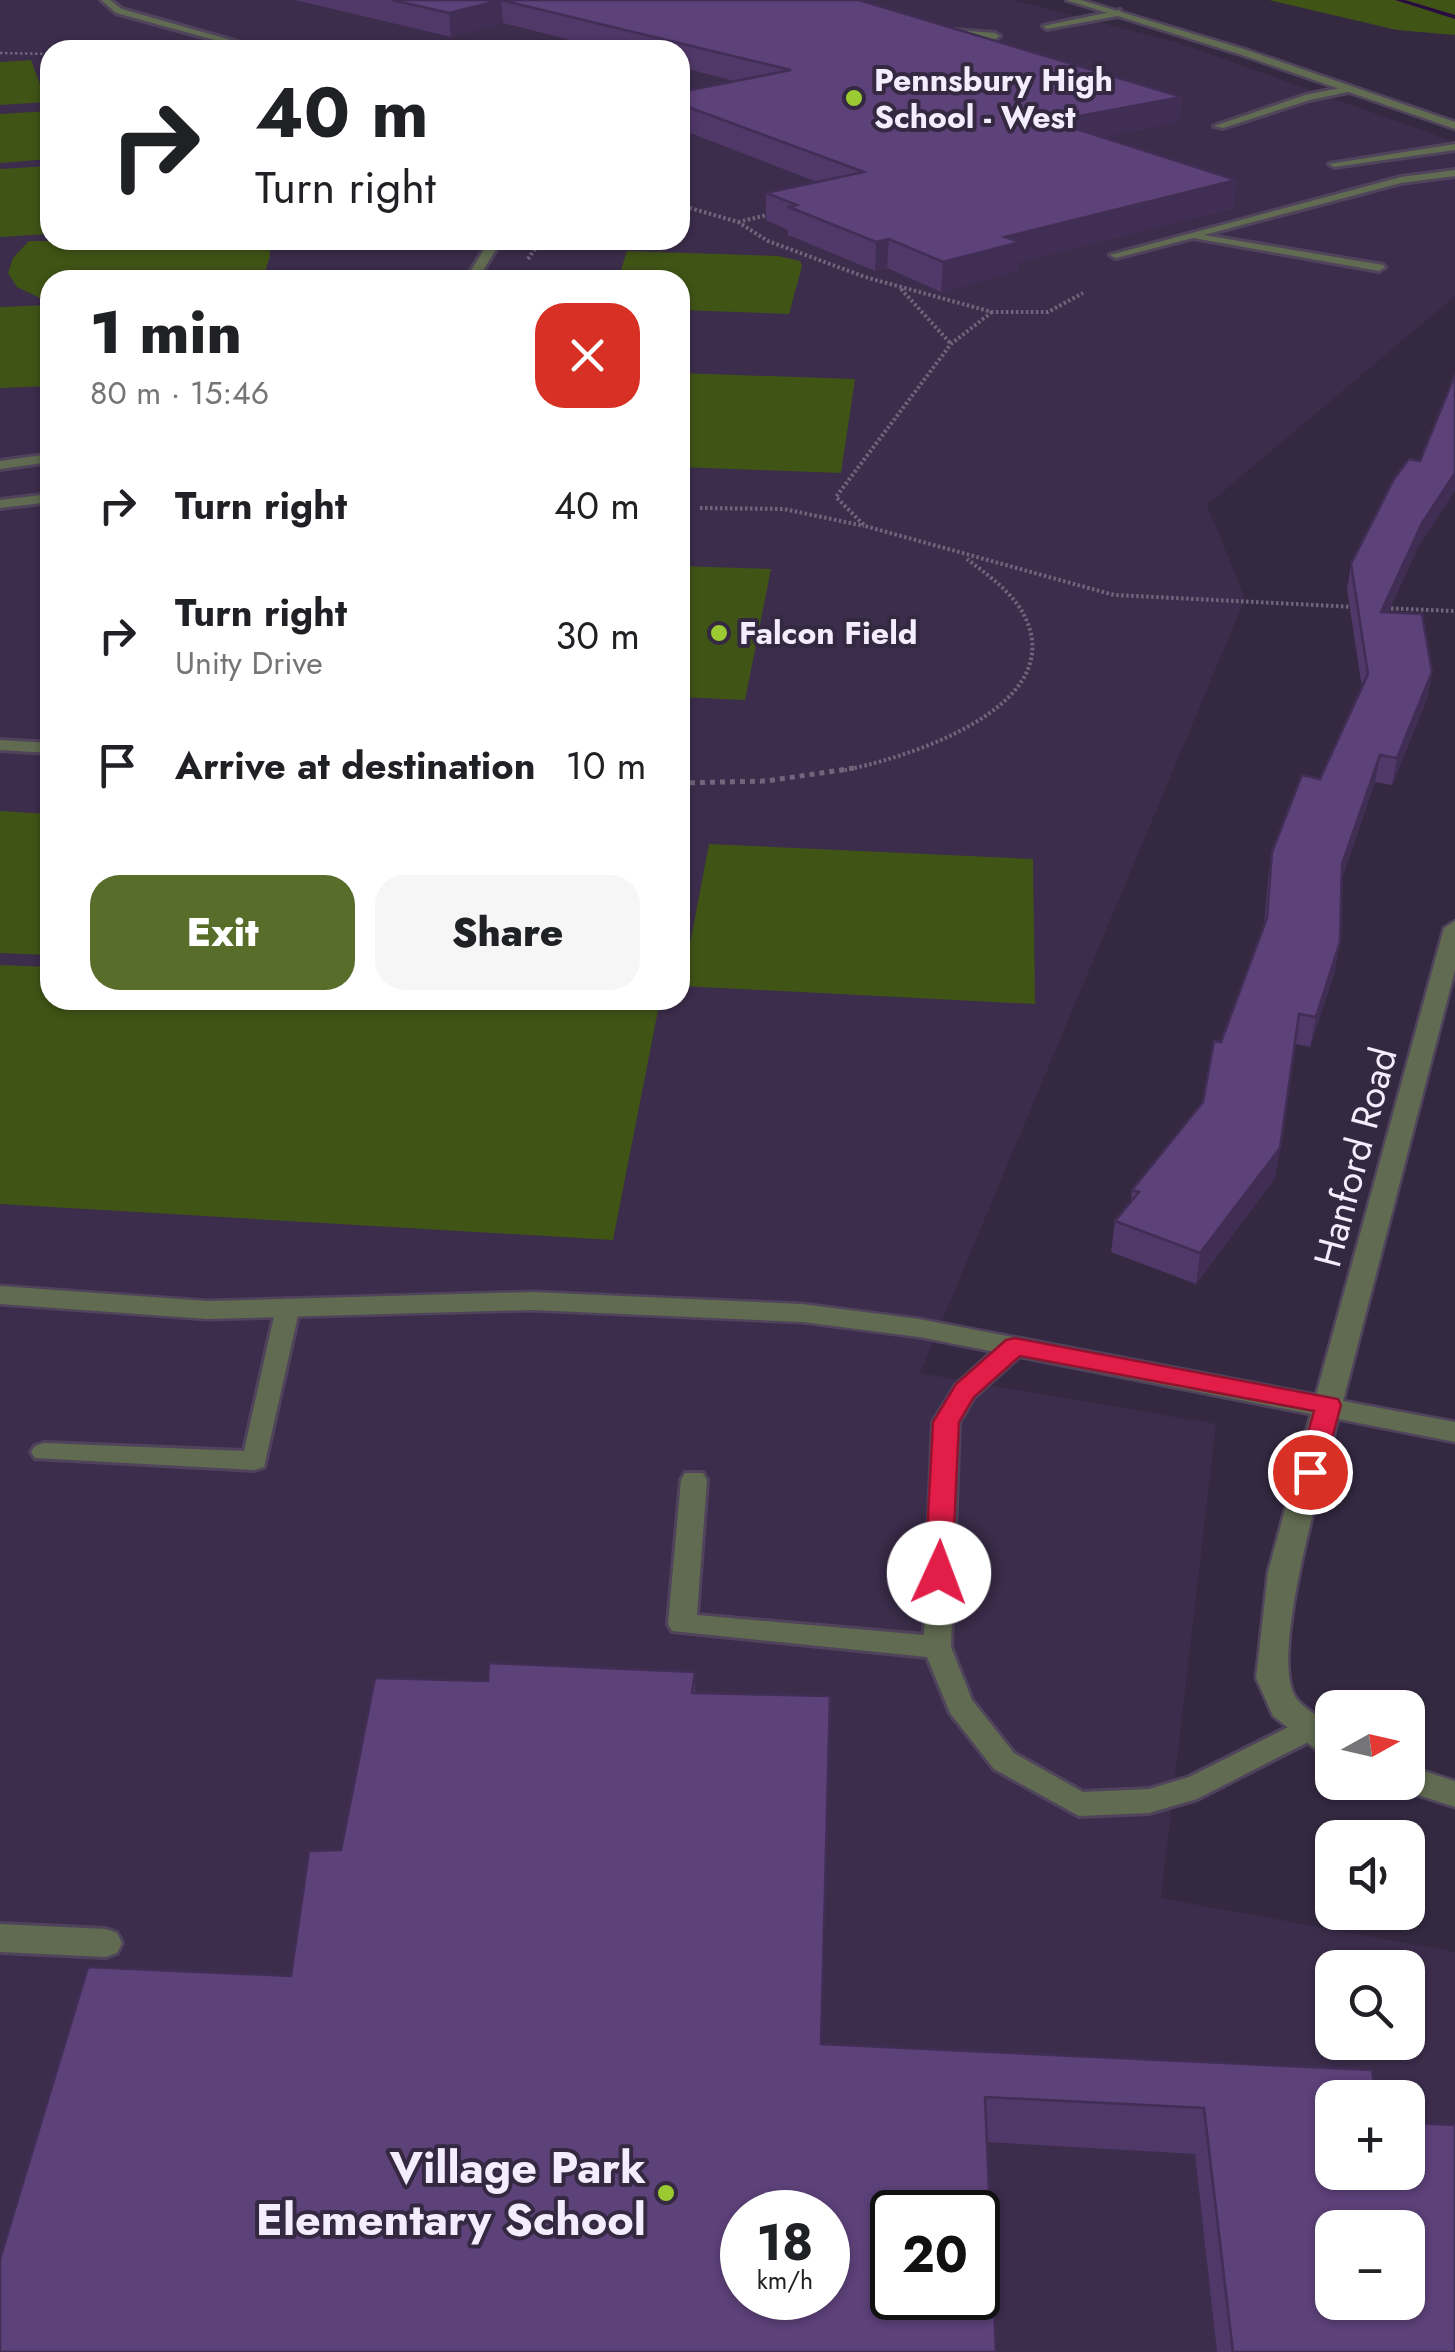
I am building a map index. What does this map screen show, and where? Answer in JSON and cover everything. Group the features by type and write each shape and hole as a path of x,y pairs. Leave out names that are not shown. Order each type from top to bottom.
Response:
{"street":[{"path":"1072,0 1455,126"},
{"name":"Hanford Road","path":"1315,1730 1284,1707 1272,1678 1283,1572 1455,928"},
{"path":"0,1295 208,1310 532,1301 699,1305 860,1320 1015,1346 1455,1432"},
{"path":"1425,1784 1455,1794"}],"lane":[{"path":"106,0 119,10 225,40"},
{"path":"1047,26 1120,13"},
{"path":"942,30 996,36"},
{"path":"1219,126 1308,97 1350,89"},
{"path":"1334,164 1455,147"},
{"path":"1116,255 1401,180 1455,172"},
{"path":"1188,236 1378,268"},
{"path":"0,466 40,460"},
{"path":"0,504 40,499"},
{"path":"0,745 40,747"},
{"path":"44,1452 255,1461 288,1308"},
{"path":"1015,1346 965,1390 946,1422 936,1647 960,1706 1004,1761 1079,1804 1149,1801 1197,1787 1315,1738"},
{"path":"694,1480 682,1624 936,1647"},
{"path":"0,1938 106,1943"}],"path":[{"path":"0,53 40,54"},
{"path":"690,208 738,222 768,241 899,286 992,312 1048,312 1083,293"},
{"path":"738,222 773,214"},
{"path":"899,286 951,344"},
{"path":"819,514 836,497 951,344 992,312"},
{"path":"836,497 865,526"},
{"path":"700,508 819,514 1114,595 1356,607"},
{"path":"690,783 716,784 862,766 932,745 988,718 1016,689 1033,656 1031,624 1003,586 962,556"},
{"path":"1376,608 1455,611"}],"shaded area":[{"path":"0,0 1013,0 1179,43 1455,142 1455,296 1207,505 1245,599 920,1373 1216,1424 1161,1898 1315,1926 1315,1930 1335,1930 1455,1952 1455,2352 0,2352"}],"green space":[{"path":"1269,0 1455,0 1455,35 1397,30"},
{"path":"31,60 40,85 40,102 0,105 0,62"},
{"path":"40,112 40,160 0,163 0,114"},
{"path":"40,167 40,235 0,237 0,169"},
{"path":"29,241 40,241 40,250 270,250 270,256 265,270 40,270 40,298 17,287 8,273 13,258"},
{"path":"627,251 778,256 800,261 802,266 789,314 690,310 690,270 621,270"},
{"path":"40,305 40,386 0,388 0,307"},
{"path":"690,373 855,379 841,473 690,467"},
{"name":"Falcon Field","path":"690,566 771,569 745,700 690,697"},
{"path":"0,811 40,813 40,955 0,953"},
{"path":"709,844 1033,859 1035,1004 690,986 690,944"},
{"path":"0,965 40,967 40,1010 658,1010 613,1240 0,1204"}],"building":[{"path":"392,0 501,0 449,13"},
{"path":"501,0 859,0 1182,97 1052,121 1236,180 1005,237 1020,242 943,262 889,239 876,242 789,207 797,205 766,193 864,172 690,108 690,90 791,70 690,46 690,40 667,40"},
{"path":"1455,375 1455,473 1422,523 1381,612 1422,614 1432,672 1397,758 1380,755 1342,864 1340,942 1316,1017 1299,1014 1280,1148 1200,1253 1115,1221 1139,1192 1132,1190 1203,1102 1214,1041 1221,1042 1267,918 1272,852 1302,775 1320,779 1368,674 1351,564 1394,479 1409,459 1420,461"},
{"path":"489,1663 695,1672 692,1693 830,1696 821,2044 1372,2070 1373,2080 1315,2080 1315,2190 1425,2190 1425,2124 1455,2125 1455,2352 1233,2352 1204,2108 985,2097 989,2190 870,2190 870,2320 995,2320 996,2352 0,2352 0,2259 88,1967 291,1976 309,1851 341,1850 375,1678 488,1681"}],"waterway":[{"path":"1398,0 1455,17"}],"place":[{"name":"Pennsbury High School - West","path":"854,98"},
{"name":"Falcon Field","path":"719,633"},
{"name":"Village Park Elementary School","path":"666,2193"}],"route":[{"path":"939,1573 946,1422 965,1390 1015,1346 1328,1405 1310,1472"}]}
